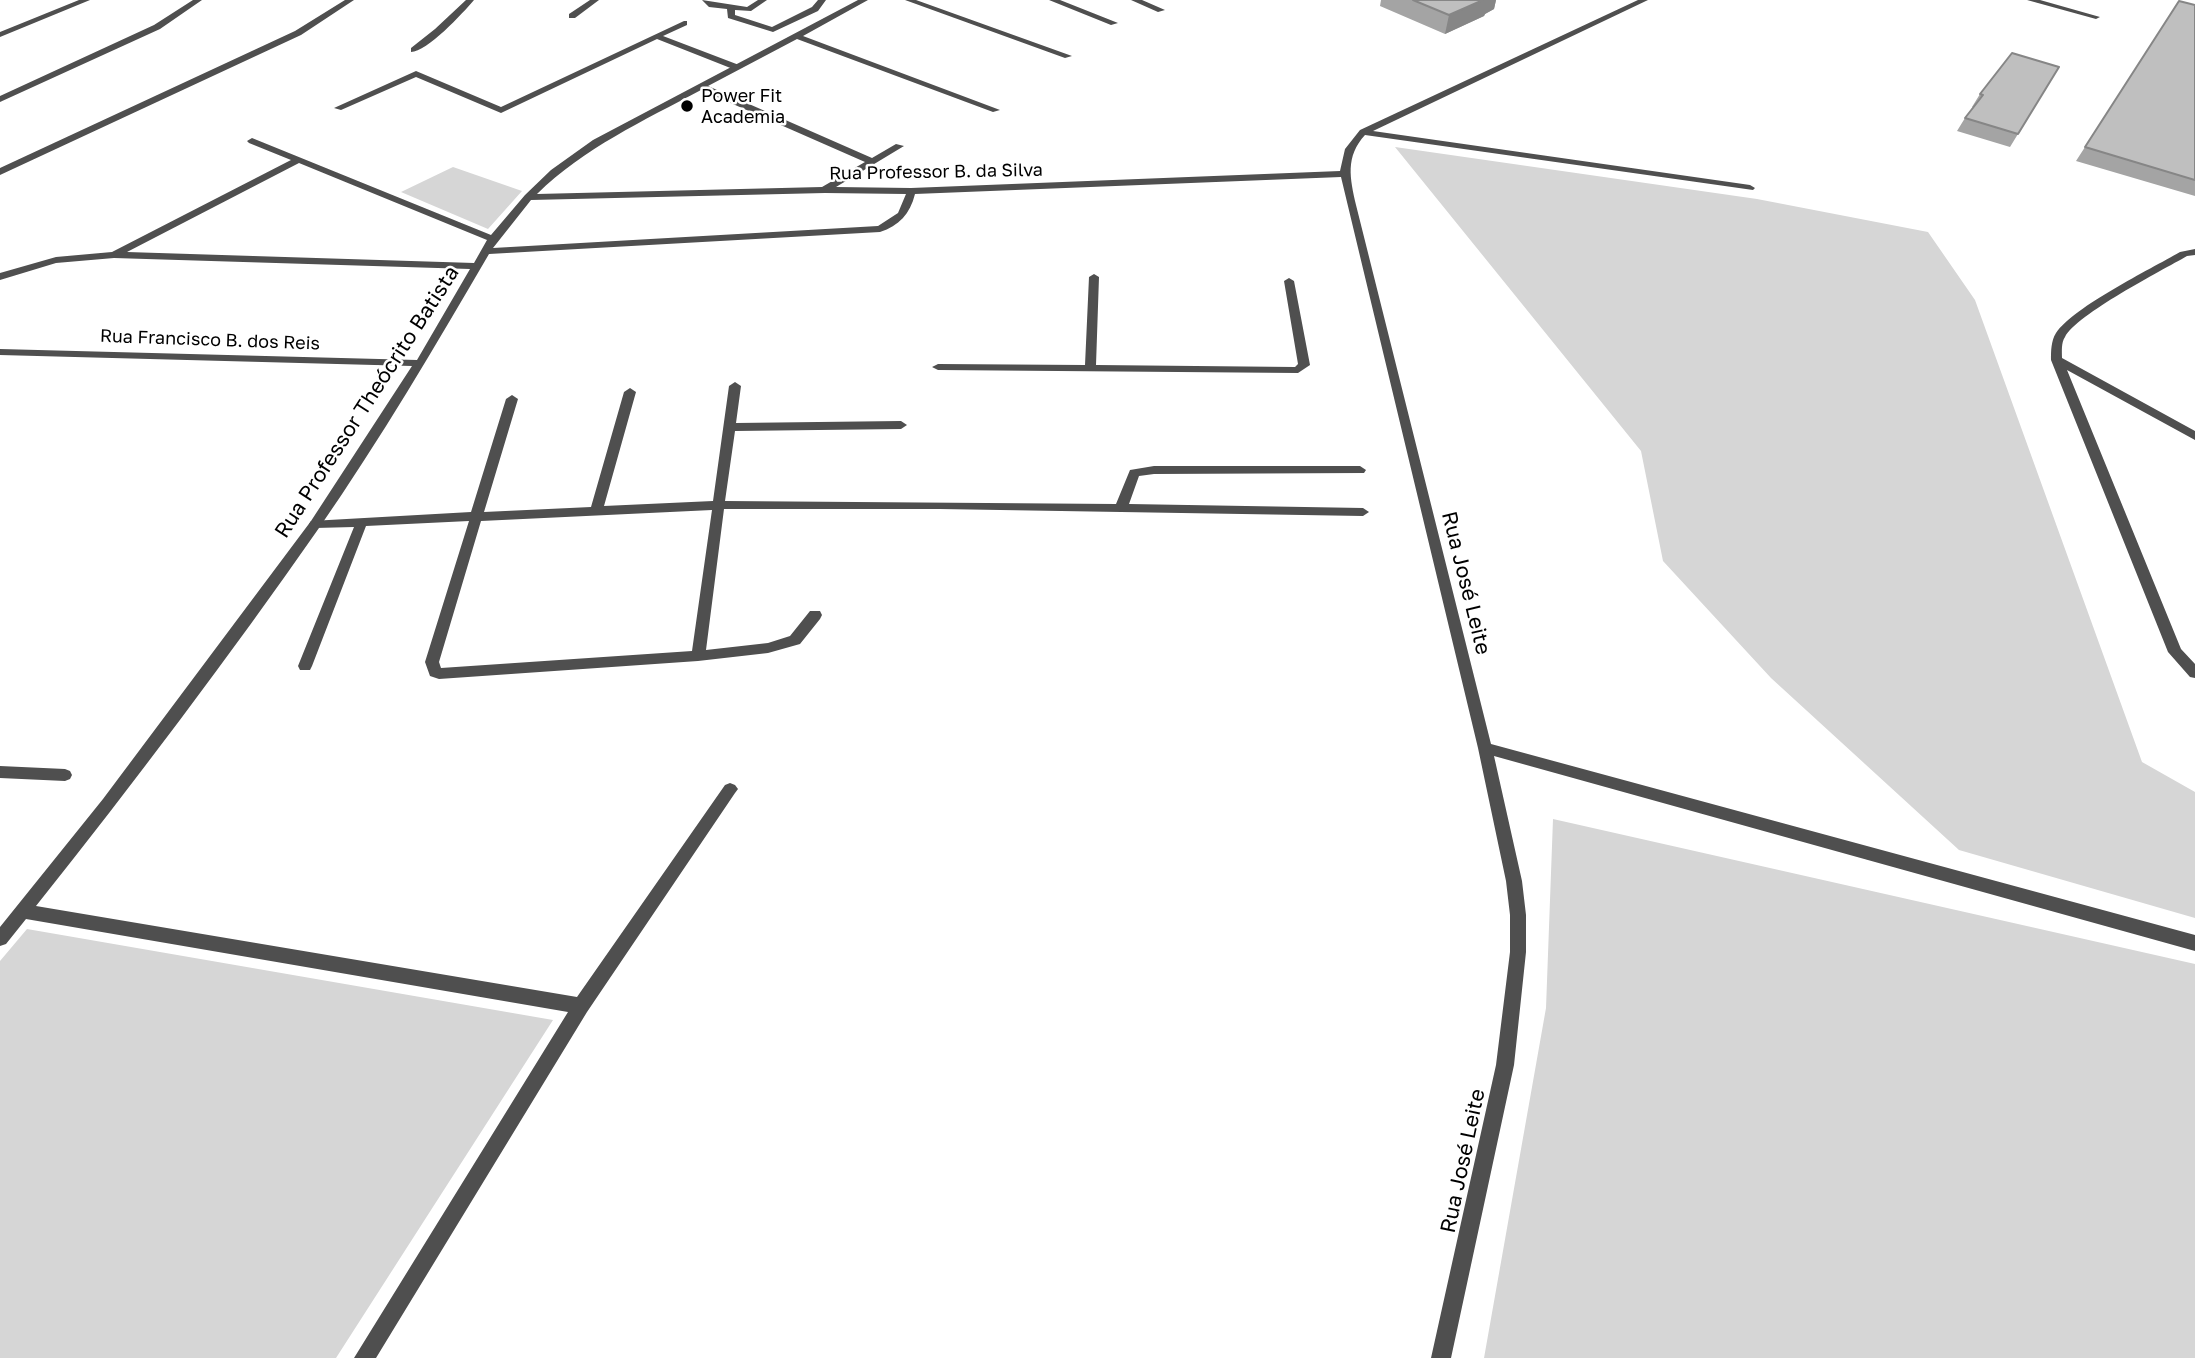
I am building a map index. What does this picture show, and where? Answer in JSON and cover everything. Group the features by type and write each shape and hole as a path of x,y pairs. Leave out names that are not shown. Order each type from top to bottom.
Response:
{"street":[{"path":"0,35 86,0"},
{"path":"0,100 157,27 198,0"},
{"path":"0,172 298,33 350,0"},
{"path":"414,50 470,0"},
{"path":"572,16 595,0"},
{"path":"706,0 712,5 748,9 763,0"},
{"path":"730,7 731,16 773,30 815,9 822,0"},
{"name":"Rua Professor Theócrito Batista","path":"0,939 108,804 315,523 420,363 490,245 528,197 554,172 596,142 864,0"},
{"path":"909,0 1068,56"},
{"path":"1053,0 1114,23"},
{"path":"1135,0 1161,10"},
{"path":"1344,174 1344,158 1348,149 1363,132 1643,0"},
{"path":"2031,0 2096,17"},
{"path":"338,108 416,74 501,110 684,23"},
{"path":"656,36 736,67"},
{"path":"796,36 996,110"},
{"path":"700,86 873,162"},
{"path":"1363,132 1750,188"},
{"path":"252,141 490,245 880,229 897,222 904,213 911,191"},
{"path":"825,190 899,146"},
{"path":"114,255 298,160"},
{"name":"Rua Professor B. da Silva","path":"528,197 825,190 911,191 1344,174"},
{"name":"Rua José Leite","path":"1344,174 1485,748 1514,881 1518,951 1505,1065 1441,1358"},
{"path":"2195,252 2184,254 2103,303 2063,331 2056,349 2057,360 2175,652 2195,673"},
{"path":"0,277 48,260 114,255 478,266"},
{"path":"1090,368 1094,277"},
{"path":"938,367 1298,370 1304,365 1289,281"},
{"name":"Rua Francisco B. dos Reis","path":"0,352 420,363"},
{"path":"2057,360 2195,436"},
{"path":"698,656 735,386"},
{"path":"596,511 630,392"},
{"path":"512,398 432,662 435,672 439,674 698,656 786,644 795,640 815,615"},
{"path":"729,427 901,425"},
{"path":"1121,508 1134,473 1154,470 1360,470"},
{"path":"315,523 720,505 940,505 1363,512"},
{"path":"305,666 362,521"},
{"path":"1485,748 2195,943"},
{"path":"0,772 65,775"},
{"path":"364,1358 581,1006 730,789"},
{"path":"23,911 581,1006"}],"shaded area":[{"path":"1395,147 1757,199 1928,232 1975,300 2142,762 2195,792 2195,918 1959,850 1771,678 1663,561 1641,451"},
{"path":"453,167 522,191 488,229 401,192"},
{"path":"1553,819 2195,964 2195,1358 1484,1358 1546,1008"},
{"path":"27,929 553,1020 336,1358 0,1358 0,961"}],"building":[{"path":"1413,0 1483,0 1449,15"},
{"path":"2179,1 2195,5 2195,180 2085,147"},
{"path":"2012,53 2059,67 2018,134 1965,118"}],"place":[{"name":"Power Fit Academia","path":"687,106"}]}
